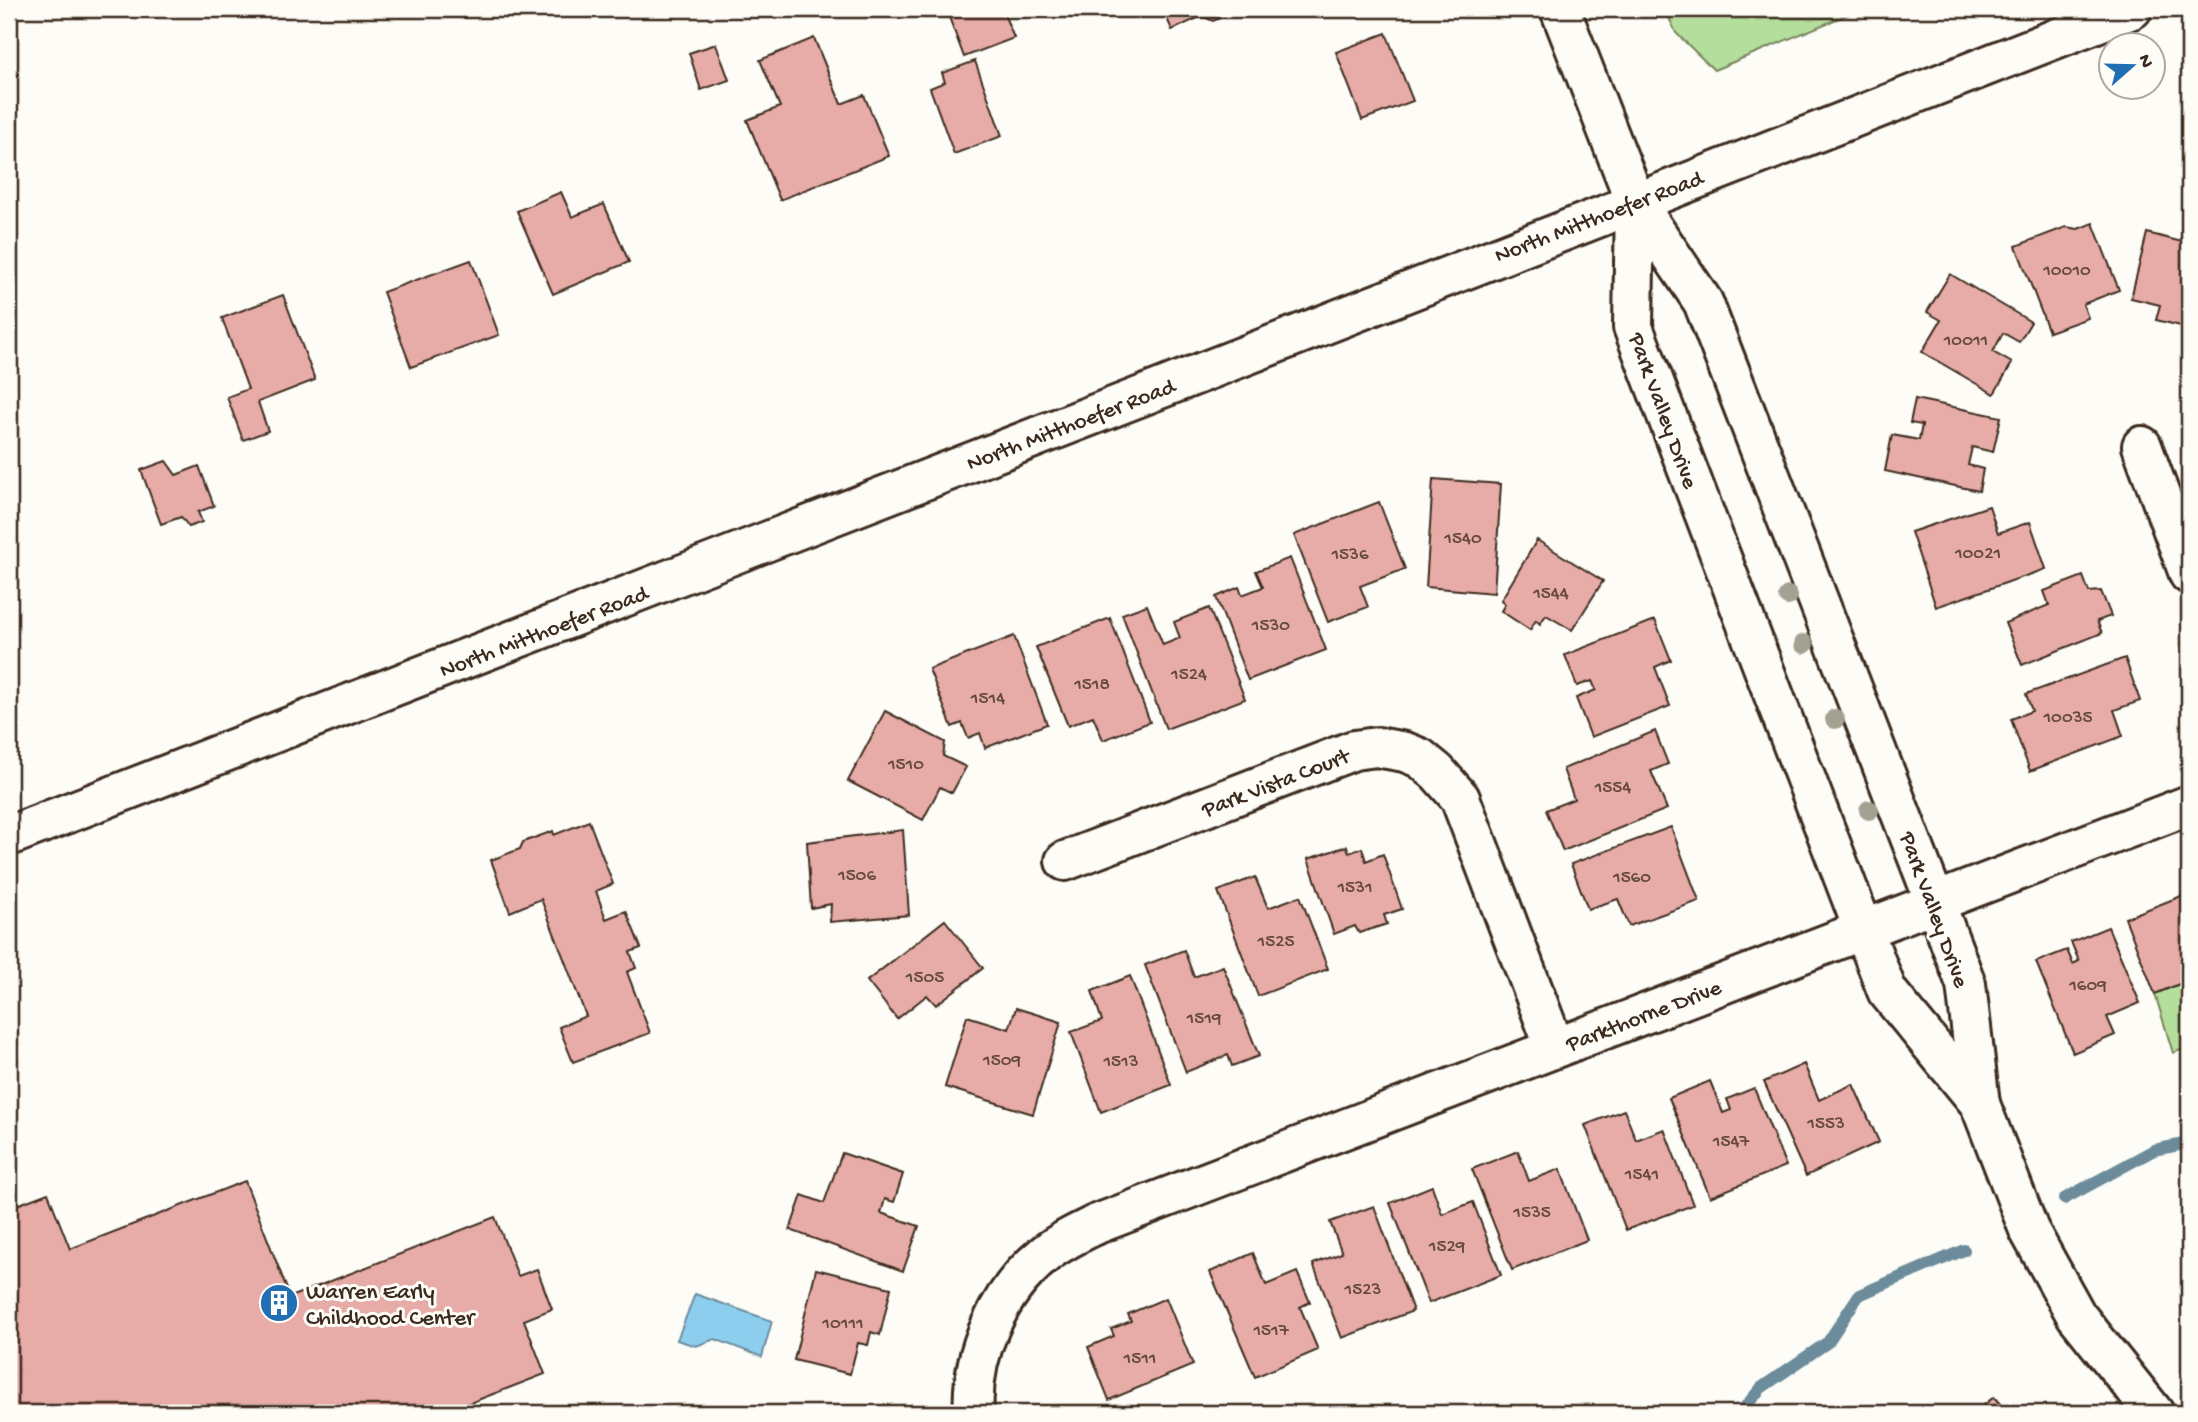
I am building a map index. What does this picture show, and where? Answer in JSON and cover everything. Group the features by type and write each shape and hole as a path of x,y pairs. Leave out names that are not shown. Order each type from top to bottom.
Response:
{"street":[{"path":"1560,9 1635,201"},
{"name":"North Mitthoefer Road","path":"9,836 426,676 1635,201 2132,9"},
{"name":"Park Valley Drive","path":"1635,201 1703,302 1935,902 1966,984 1980,1104 2029,1230 2076,1315 2154,1413"},
{"name":"Park Valley Drive","path":"1635,201 1633,327 1888,991 1980,1104"},
{"path":"2142,446 2189,574"},
{"name":"Park Vista Court","path":"1065,861 1354,750 1377,747 1405,752 1428,765 1460,798 1555,1048"},
{"name":"Parkthorne Drive","path":"974,1413 973,1392 986,1334 1006,1298 1043,1255 1097,1224 2189,805"}],"green space":[{"path":"1665,9 1861,9 1714,70 1676,33"},
{"path":"2189,980 2189,1047 2173,1053 2155,994"}],"water":[{"path":"695,1294 772,1321 762,1357 715,1339 696,1346 677,1340"}],"building":[{"path":"946,9 1002,9 1014,38 964,57"},
{"path":"1163,9 1239,10 1213,21 1202,16 1172,30"},
{"path":"1386,33 1413,101 1362,120 1336,52"},
{"path":"814,38 841,104 864,95 889,156 780,200 747,120 780,107 760,60"},
{"path":"716,44 729,80 701,90 689,53"},
{"path":"975,61 1002,136 954,154 930,88 945,82 942,73"},
{"path":"561,192 572,217 604,204 629,262 553,294 517,211"},
{"path":"2093,223 2119,290 2083,304 2088,318 2049,332 2016,246 2066,227 2078,229"},
{"path":"2189,230 2189,328 2156,320 2160,305 2131,298 2147,233 2186,243"},
{"path":"471,260 499,335 411,367 383,292"},
{"path":"1950,274 2031,322 2019,342 2003,333 1993,352 2012,363 1994,394 1922,352 1941,320 1927,312"},
{"path":"283,295 315,380 258,402 268,431 243,440 227,397 248,389 222,318"},
{"path":"1915,399 2001,417 1993,452 1972,447 1968,465 1983,469 1979,491 1885,471 1892,435 1919,440 1922,425 1910,423"},
{"path":"166,461 176,475 199,466 214,506 198,512 202,522 189,527 181,517 161,524 141,470"},
{"path":"1433,479 1501,484 1494,593 1426,587"},
{"path":"1379,502 1405,569 1360,586 1368,607 1328,622 1294,535"},
{"path":"1989,506 1998,533 2030,522 2046,569 1936,607 1911,532"},
{"path":"1537,540 1603,581 1572,630 1546,615 1540,624 1536,620 1530,630 1501,611 1505,604 1501,600"},
{"path":"1290,558 1326,650 1248,680 1216,597 1239,587 1242,595 1263,587 1256,571"},
{"path":"2083,576 2089,592 2101,591 2111,616 2097,621 2102,633 2022,665 2005,623 2049,605 2044,591"},
{"path":"1147,605 1163,645 1180,638 1174,622 1209,608 1245,699 1166,729 1122,614"},
{"path":"1110,618 1150,722 1103,740 1093,716 1068,726 1036,647"},
{"path":"1655,620 1671,660 1655,667 1670,706 1591,737 1576,698 1596,690 1592,681 1577,686 1565,655"},
{"path":"1014,636 1047,724 985,748 980,733 968,738 962,723 952,727 929,669"},
{"path":"2125,658 2140,701 2114,710 2123,736 2030,771 2011,719 2032,711 2026,694"},
{"path":"885,711 945,742 943,756 966,767 952,793 940,787 923,820 848,781"},
{"path":"1655,731 1668,764 1651,771 1667,809 1563,851 1546,810 1574,799 1563,769"},
{"path":"589,821 613,884 596,891 606,919 626,911 641,948 630,952 636,968 627,972 650,1033 573,1062 559,1027 586,1016 541,899 510,912 491,860 520,849 523,842 553,831 554,835"},
{"path":"1671,827 1699,901 1629,926 1618,899 1588,909 1571,864"},
{"path":"903,830 909,915 830,922 831,904 811,908 807,842"},
{"path":"1347,846 1349,853 1362,848 1366,861 1383,854 1402,909 1384,915 1387,924 1359,933 1355,926 1334,934 1308,859"},
{"path":"1255,877 1268,908 1300,896 1328,969 1258,996 1218,891"},
{"path":"2189,893 2189,980 2155,994 2125,918"},
{"path":"945,920 983,968 936,1005 927,995 897,1019 867,981"},
{"path":"2108,927 2140,1003 2107,1017 2115,1035 2073,1053 2036,962 2067,950 2073,964 2079,961 2071,942"},
{"path":"1184,950 1194,977 1223,966 1259,1056 1232,1066 1228,1055 1186,1072 1145,965"},
{"path":"1130,976 1171,1085 1101,1112 1071,1032 1102,1021 1092,991"},
{"path":"1016,1008 1061,1022 1033,1114 945,1087 967,1016 1009,1029"},
{"path":"1804,1064 1819,1100 1853,1084 1879,1142 1806,1176 1764,1082"},
{"path":"1710,1081 1723,1113 1731,1110 1727,1099 1754,1088 1786,1166 1710,1197 1669,1098"},
{"path":"1624,1110 1636,1140 1664,1129 1693,1205 1626,1230 1585,1125"},
{"path":"1518,1151 1529,1181 1560,1169 1587,1240 1512,1270 1472,1169"},
{"path":"842,1153 903,1174 894,1202 885,1199 881,1213 919,1226 903,1271 790,1230 802,1195 824,1203"},
{"name":"Warren Early Childhood Center","path":"245,1181 290,1297 495,1217 518,1276 537,1269 552,1309 524,1320 545,1374 444,1413 9,1413 9,1208 48,1193 70,1249"},
{"path":"1432,1186 1442,1214 1473,1202 1501,1275 1429,1303 1390,1203"},
{"path":"1374,1206 1413,1311 1342,1338 1313,1264 1342,1253 1330,1222"},
{"path":"1253,1253 1266,1285 1297,1272 1310,1302 1300,1307 1318,1350 1255,1377 1210,1272"},
{"path":"816,1269 891,1288 880,1335 871,1332 868,1345 858,1343 850,1374 794,1360"},
{"path":"1166,1298 1193,1365 1109,1400 1088,1347 1114,1336 1111,1329 1131,1321 1128,1314"},
{"path":"1994,1397 2008,1413 1974,1413"}],"waterway":[{"path":"2064,1199 2154,1150 2189,1143"},
{"path":"1740,1413 1761,1388 1828,1342 1859,1295 1964,1250"}],"place":[{"name":"Warren Early Childhood Center","path":"279,1303"}]}
